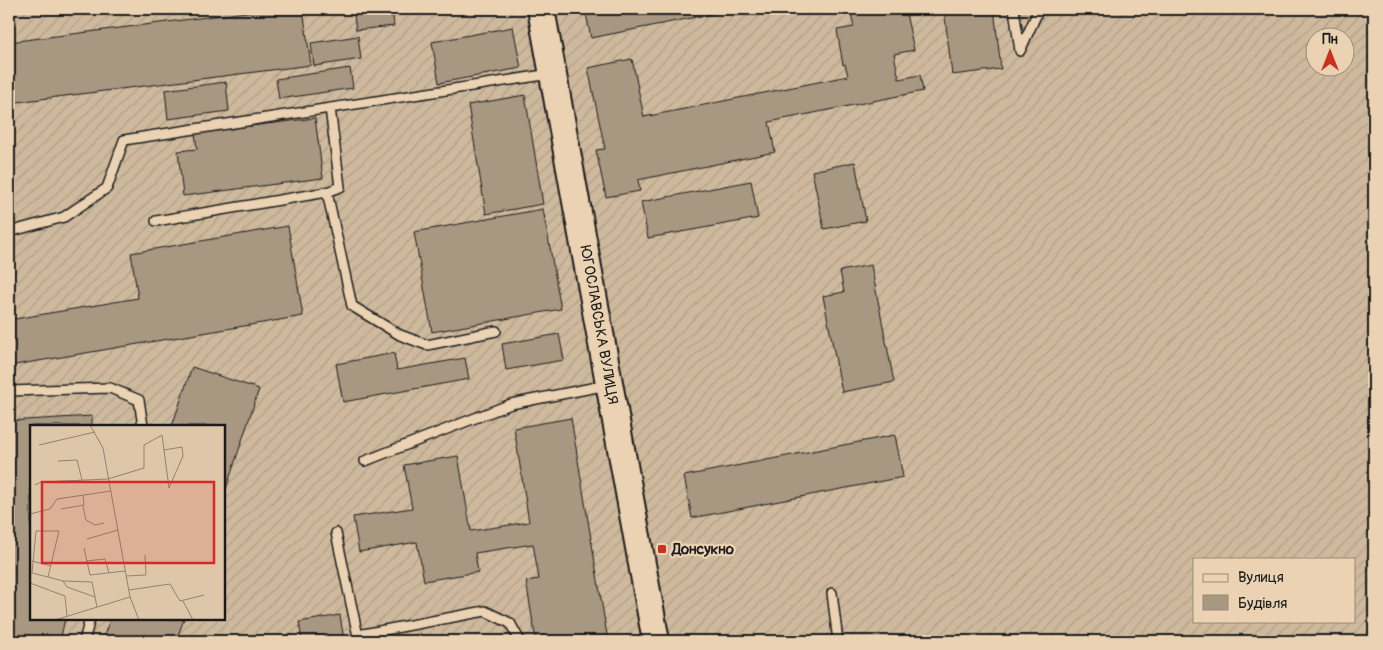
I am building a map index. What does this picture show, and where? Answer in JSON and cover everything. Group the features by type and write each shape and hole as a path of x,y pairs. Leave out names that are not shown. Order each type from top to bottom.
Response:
{"main road":[{"name":"ЮГОСЛАВСЬКА ВУЛИЦЯ","path":"541,9 656,641"}],"lane":[{"path":"1014,9 1020,51 1039,9"},
{"path":"9,232 64,217 107,188 124,140 553,74"},
{"path":"156,220 327,192 340,187 330,108"},
{"path":"327,192 352,306 400,335 427,345 496,332"},
{"path":"365,460 511,404 610,385"},
{"path":"9,392 110,388 139,400 143,425"},
{"path":"336,533 358,638 485,611 510,623 520,641"},
{"path":"832,593 838,641"},
{"path":"84,641 90,620"}],"shaded area":[{"path":"9,9 409,9 411,17 434,9 530,9 645,641 9,641"},
{"path":"552,9 1374,9 1374,641 668,641"}],"building":[{"path":"270,9 303,9 311,65 9,103 9,42"},
{"path":"353,9 392,9 394,26 356,30"},
{"path":"585,9 737,9 591,38"},
{"path":"850,9 905,9 914,50 894,54 899,79 920,75 923,91 769,122 775,152 638,180 640,191 606,197 596,150 605,149 588,68 632,59 644,117 848,76 845,64 843,65 837,30 854,27"},
{"path":"944,9 994,9 1001,69 952,75"},
{"path":"513,27 521,68 439,83 432,42"},
{"path":"358,36 361,59 314,66 311,43"},
{"path":"350,68 353,88 279,99 276,79"},
{"path":"226,82 229,111 168,119 165,90"},
{"path":"525,95 543,204 486,214 468,105"},
{"path":"315,118 323,178 183,196 178,151 197,149 195,133"},
{"path":"855,162 866,221 824,229 812,171"},
{"path":"751,181 758,218 648,238 641,202"},
{"path":"543,209 561,309 432,332 414,232"},
{"path":"288,226 303,316 9,366 9,320 138,298 131,253"},
{"path":"871,265 894,382 842,392 823,296 844,292 840,271"},
{"path":"559,334 564,360 506,370 502,344"},
{"path":"394,353 397,370 465,358 469,379 343,402 336,364"},
{"path":"192,367 259,389 225,492 225,425 172,425"},
{"path":"92,416 92,425 30,425 30,620 65,620 60,641 33,641 9,636 9,421"},
{"path":"571,418 608,641 536,641 526,581 539,579 533,544 475,553 478,572 424,581 417,542 359,552 353,517 412,508 404,465 458,456 471,531 529,522 514,428"},
{"path":"895,435 903,477 692,518 684,476"},
{"path":"340,615 344,641 302,641 299,622"},
{"path":"110,620 184,620 176,641 102,641"},
{"path":"494,638 495,641 475,641"}],"place":[{"name":"Донсукно","path":"662,549"}]}
